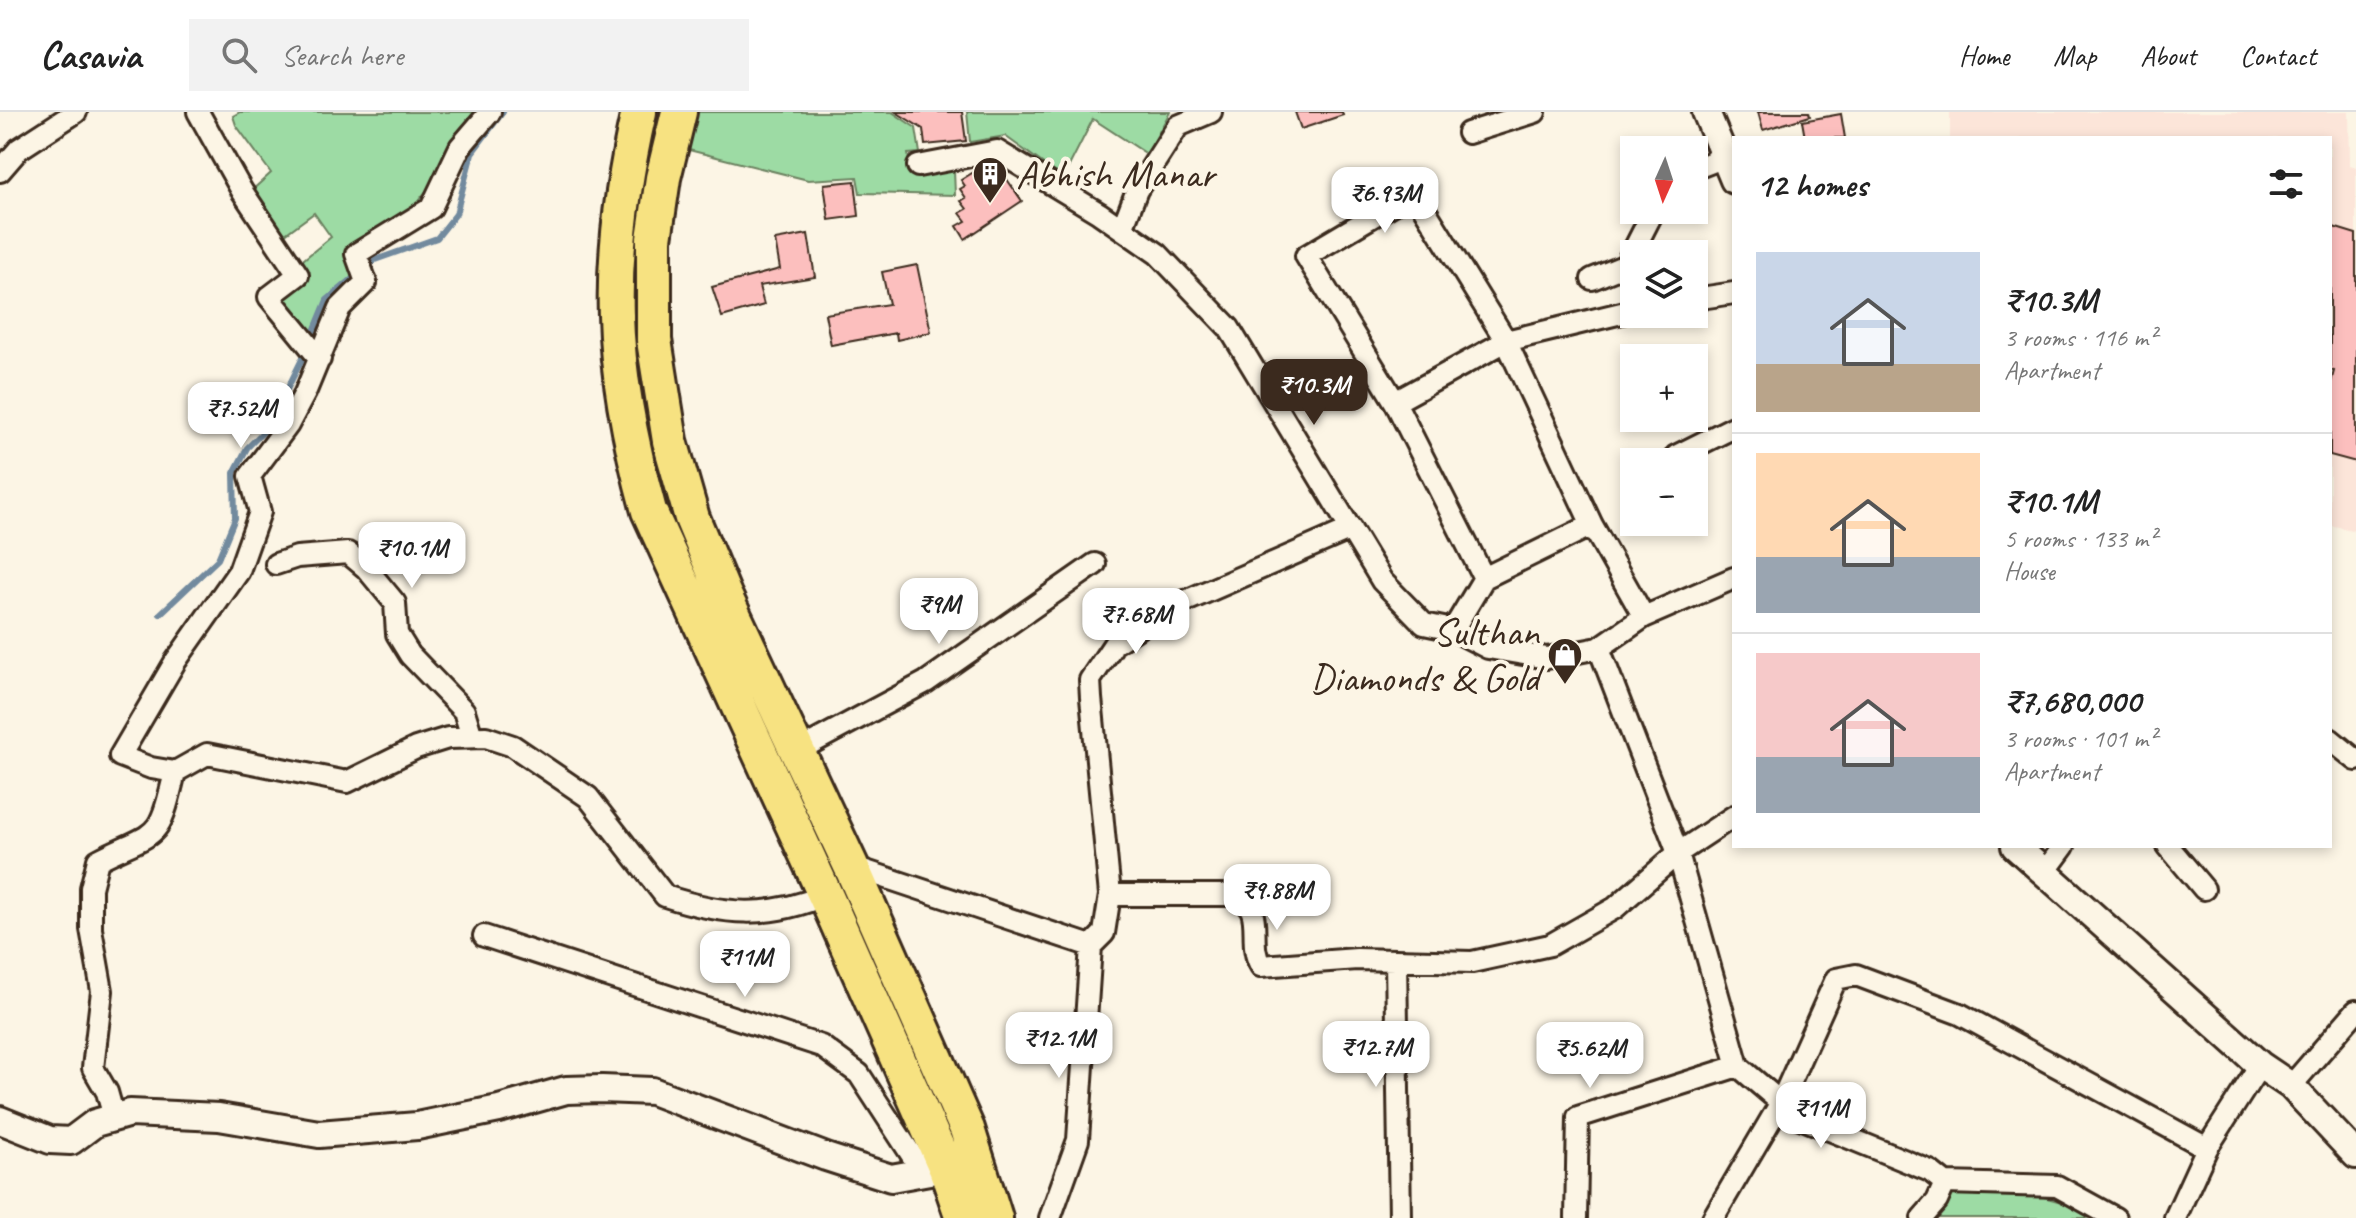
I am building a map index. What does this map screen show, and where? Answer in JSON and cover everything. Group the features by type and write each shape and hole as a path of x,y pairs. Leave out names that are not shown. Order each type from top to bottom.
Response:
{"highway":[{"path":"639,112 616,240 613,313 630,445 649,511 672,567 825,895 935,1171 963,1218"},
{"path":"679,112 663,178 654,239 654,340 670,441 692,518 967,1129 995,1218"}],"street":[{"path":"0,171 19,149 76,112"},
{"path":"198,112 242,191 298,275 269,297 312,350"},
{"path":"490,112 460,147 431,208 356,254 366,282 340,308 312,350 288,425 250,476 260,512 233,584 175,662 120,756 151,768 175,772 207,754 347,782 416,748 448,738 486,737 513,746 588,797 665,896 741,912 769,913 825,895"},
{"path":"1122,229 1137,190 1182,119 1211,112"},
{"path":"1468,133 1535,112"},
{"path":"1706,112 1730,169 1708,169"},
{"path":"918,166 997,151 1158,254 1229,328 1382,581 1424,624 1453,630 1488,648 1547,658 1599,648 1644,617 1732,579"},
{"path":"1484,578 1395,402 1306,256 1414,192 1506,341 1592,525 1644,617"},
{"path":"1592,279 1626,265 1647,224"},
{"path":"1708,297 1732,293"},
{"path":"1395,402 1506,341 1620,313"},
{"path":"1692,448 1732,428"},
{"path":"1453,630 1484,578 1592,525"},
{"path":"1050,1218 1078,1140 1091,946 1104,933 1110,895 1090,680 1114,644 1165,610 1351,529"},
{"path":"276,564 297,557 348,553 366,568 395,603 397,634 410,655 464,711 472,737"},
{"path":"797,751 926,682 1095,564"},
{"path":"1599,648 1678,853 1738,1066 1798,1117 1930,1171 1945,1183 2057,1186 2115,1218"},
{"path":"2332,741 2356,760"},
{"path":"114,1117 107,1092 93,1068 102,991 91,929 91,888 98,860 148,839 163,821 175,772"},
{"path":"1110,895 1232,895 1245,899 1252,909 1261,966 1396,960 1472,962 1550,945 1615,908 1678,853 1732,817"},
{"path":"2017,848 2260,1065 2291,1086 2356,1155"},
{"path":"2044,873 2063,848"},
{"path":"2170,848 2204,889"},
{"path":"851,866 1091,946"},
{"path":"0,1120 50,1140 71,1141 95,1123 130,1113 219,1117 319,1134 417,1126 499,1109 566,1090 652,1091 826,1157 891,1178 935,1171 859,1074 821,1046 484,936"},
{"path":"1396,960 1400,1218"},
{"path":"1713,1218 1780,1104 1836,979 1856,975 1960,1014 2207,1148"},
{"path":"2291,1086 2356,1011"},
{"path":"2175,1218 2207,1148 2260,1065"},
{"path":"1576,1218 1578,1117 1738,1066"},
{"path":"1922,1218 1937,1201 1945,1183"}],"shaded area":[{"path":"1950,112 2349,112 2350,165 2356,167 2356,531 2332,525 2332,136 1950,136"}],"green space":[{"path":"240,112 490,112 411,210 355,249 360,271 316,349 279,299 298,264 331,237 314,213 281,237 250,192 271,173 236,125 233,116"},
{"path":"695,112 892,112 916,128 920,153 908,154 911,171 954,170 955,195 860,193 857,177 808,180 685,149"},
{"path":"967,112 1170,112 1147,154 1093,119 1063,178 1005,136 970,142"},
{"path":"1946,1190 1988,1190 2043,1197 2100,1218 1930,1218"}],"building":[{"path":"896,112 962,112 966,141 925,145 923,129"},
{"path":"1295,112 1342,112 1343,115 1301,129"},
{"path":"1758,112 1809,112 1810,116 1763,130"},
{"path":"1841,114 1845,136 1805,136 1802,121"},
{"name":"Abhish Manar","path":"980,168 990,183 1004,175 1022,201 965,239 957,226 966,221 960,213 967,209 961,201 966,198 960,189 965,186 961,180"},
{"path":"855,181 859,216 829,220 824,184"},
{"path":"2332,227 2356,234 2356,462 2332,456"},
{"path":"808,234 815,277 759,286 764,305 722,317 712,287 780,269 775,240"},
{"path":"917,265 931,332 897,340 896,333 831,345 825,314 889,304 882,272"}],"waterway":[{"path":"367,267 375,260 437,238 456,214 472,153 503,112"},
{"path":"310,341 327,300 358,274"},
{"path":"160,614 218,559 235,518 234,473 247,448 269,426 306,351"}],"place":[{"name":"Abhish Manar","path":"990,205"},
{"name":"Sulthan Diamonds & Gold","path":"1565,686"}]}
